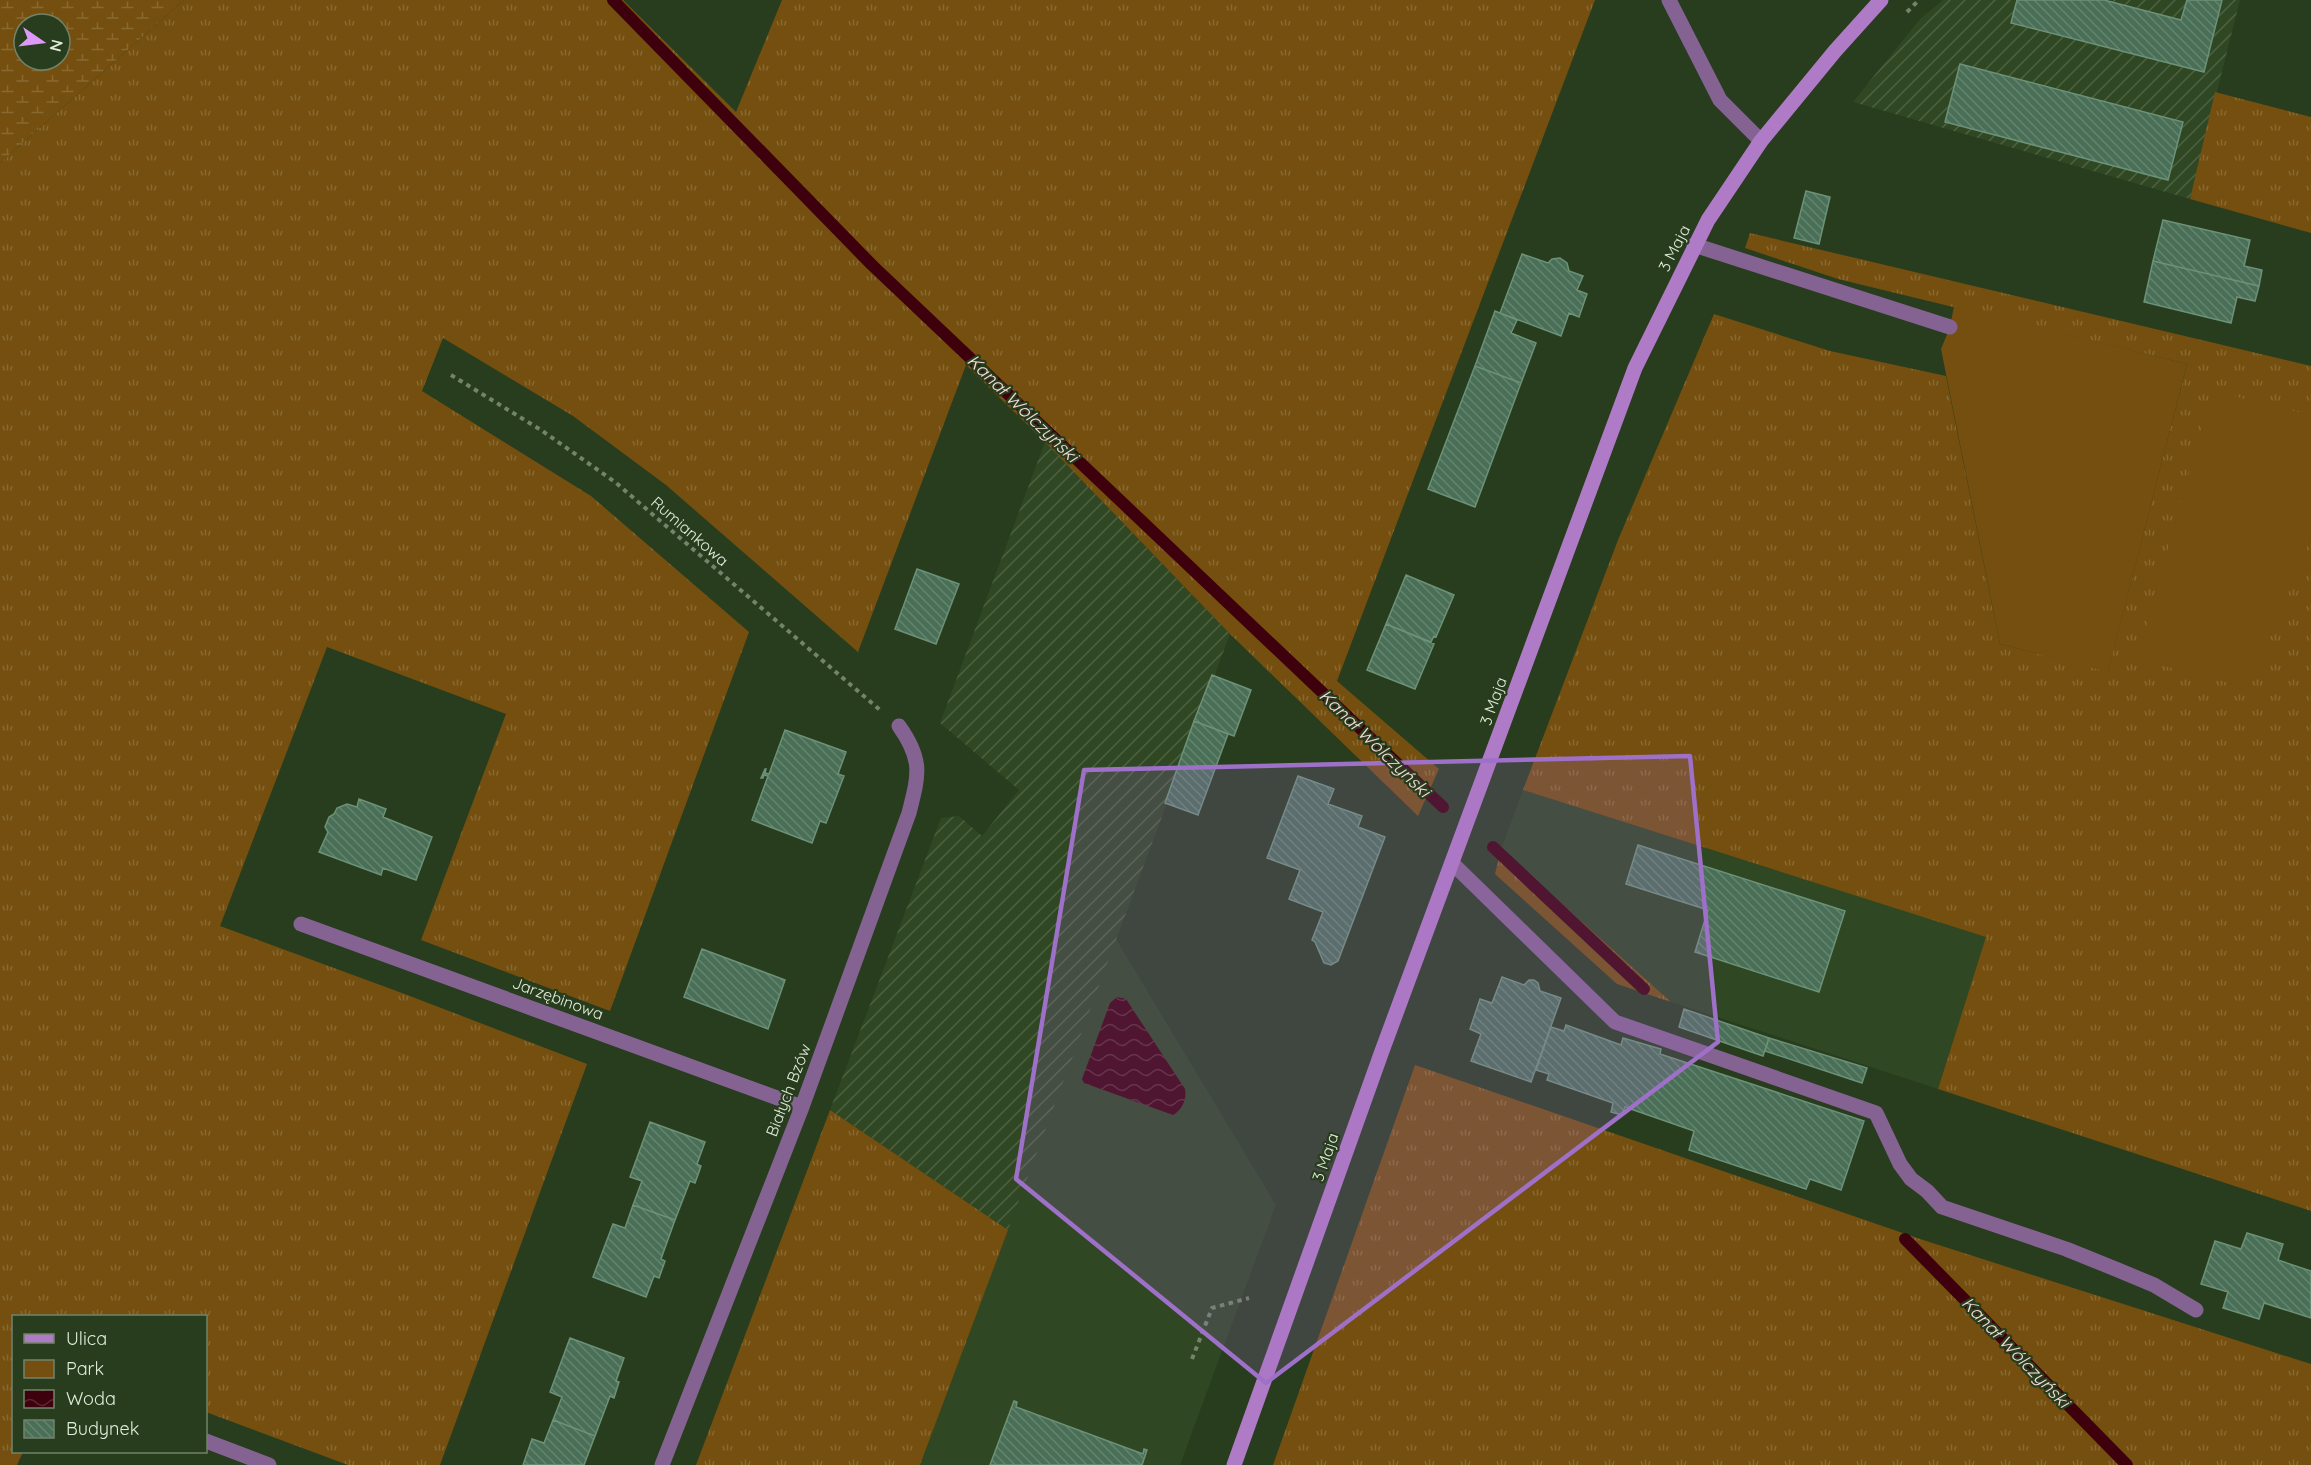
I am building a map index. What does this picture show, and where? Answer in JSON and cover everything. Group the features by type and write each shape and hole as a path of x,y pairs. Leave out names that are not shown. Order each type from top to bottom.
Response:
{"street":[{"path":"1669,0 1720,100 1761,141"},
{"name":"3 Maja","path":"1234,1465 1382,1051 1635,368 1708,220 1761,141 1835,51 1881,0"},
{"path":"1694,245 1950,327"},
{"name":"Białych Bzów","path":"662,1465 802,1107 911,805 918,765 912,744 898,726"},
{"path":"1452,863 1615,1022 1876,1113 1900,1164 1911,1179 1927,1191 1942,1207 2066,1249 2118,1270 2154,1285 2196,1310"},
{"name":"Jarzębinowa","path":"302,924 802,1107"},
{"path":"207,1441 269,1465"}],"path":[{"path":"1904,15 1919,0"},
{"name":"Rumiankowa","path":"452,375 541,430 615,482 898,726"},
{"path":"1192,1359 1212,1308 1249,1298"}],"highlighted area":[{"path":"1690,756 1718,1042 1266,1383 1016,1179 1084,770"}],"shaded area":[{"path":"1943,0 2240,0 2190,199 1853,102 1920,19"},
{"path":"1045,442 1230,634 1008,1230 830,1110 941,818 959,816 982,836 1019,790 940,723"},
{"path":"1523,790 1987,937 1938,1089 1671,1002 1501,849"},
{"path":"1116,939 1276,1205 1180,1465 920,1465"}],"green space":[{"path":"0,0 184,0 0,163"},
{"path":"184,0 623,0 736,112 782,0 1595,0 1337,681 1439,769 1418,816 1230,634 1045,442 966,365 858,652 666,485 573,416 443,338 422,391 591,496 749,632 610,1011 421,940 506,714 327,647 220,926 587,1064 440,1465 348,1465 207,1412 207,1315 12,1315 12,1453 23,1453 17,1465 0,1465 0,163"},
{"path":"2215,92 2311,117 2311,233 2190,199"},
{"path":"1750,233 2311,366 2311,1211 1938,1089 1986,937 1523,790 1618,540 1714,314 1830,351 1946,376 2000,644 2108,671 2187,364 1838,279 1745,248"},
{"path":"1954,306 2187,364 2108,672 2000,644 1941,349 1950,327"},
{"path":"2212,391 2311,415 2311,537 2249,688 2137,659"},
{"path":"1501,849 1671,1002 1617,984 1495,874"},
{"path":"1415,1065 1920,1239 2311,1364 2311,1465 1273,1465"},
{"path":"830,1110 1008,1230 920,1465 696,1465"}],"water":[{"path":"1117,997 1126,999 1185,1089 1183,1104 1173,1115 1084,1083 1082,1079 1110,1003"}],"building":[{"path":"2017,0 2104,0 2181,20 2187,0 2222,0 2204,72 2011,23"},
{"path":"1960,64 2183,122 2168,180 1945,122"},
{"path":"1806,191 1830,197 1819,244 1794,238"},
{"path":"2163,220 2250,240 2244,266 2262,270 2259,286 2153,261"},
{"path":"1522,254 1548,263 1552,259 1560,258 1567,263 1569,271 1583,276 1577,290 1587,294 1579,317 1569,313 1561,336 1500,313"},
{"path":"2153,261 2259,286 2255,301 2237,297 2231,323 2144,302"},
{"path":"1495,311 1517,320 1511,333 1536,343 1521,383 1475,366"},
{"path":"1475,366 1521,383 1475,507 1428,489"},
{"path":"917,569 959,584 936,644 895,629"},
{"path":"1406,575 1454,595 1436,637 1434,636 1431,642 1386,624"},
{"path":"1386,624 1434,644 1415,689 1367,670"},
{"path":"1212,675 1251,690 1234,736 1194,721"},
{"path":"1194,721 1228,734 1198,815 1165,803"},
{"path":"785,730 846,752 838,774 844,776 826,823 820,821 812,843 752,820 768,776 764,775 761,778 765,769 765,773 769,774"},
{"path":"1298,776 1334,789 1328,804 1362,816 1358,827 1385,837 1338,961 1331,965 1324,963 1312,940 1323,912 1289,899 1300,870 1267,858"},
{"path":"359,799 386,809 383,817 432,837 416,880 383,868 381,875 319,852 328,832 325,827 329,817 337,808 347,804 357,807"},
{"path":"1638,845 1845,911 1819,992 1695,952 1708,910 1626,884"},
{"path":"702,949 785,980 768,1029 684,997"},
{"path":"1502,977 1524,985 1529,980 1534,980 1538,983 1540,991 1561,998 1531,1082 1471,1061 1481,1034 1470,1029 1480,999 1492,1003"},
{"path":"1684,1009 1769,1038 1763,1056 1679,1027"},
{"path":"1566,1025 1621,1045 1623,1038 1661,1049 1660,1054 1864,1121 1841,1190 1810,1179 1806,1189 1689,1150 1694,1131 1625,1107 1622,1115 1611,1112 1613,1103 1547,1080 1549,1074 1536,1070 1551,1027 1564,1031"},
{"path":"1769,1038 1867,1068 1862,1083 1765,1051"},
{"path":"650,1122 705,1142 697,1164 701,1166 695,1183 690,1181 675,1220 633,1205 642,1181 630,1177"},
{"path":"633,1205 675,1220 661,1259 665,1261 659,1278 654,1276 646,1297 593,1277 613,1224 625,1228"},
{"path":"2247,1233 2283,1244 2278,1260 2311,1271 2311,1318 2264,1303 2259,1319 2223,1308 2228,1292 2201,1284 2215,1241 2241,1249"},
{"path":"570,1338 624,1358 616,1381 619,1382 614,1398 610,1396 595,1436 553,1420 562,1397 550,1392"},
{"path":"1014,1401 1017,1402 1016,1407 1143,1454 1144,1449 1147,1450 1142,1465 990,1465"},
{"path":"553,1420 595,1436 584,1465 523,1465 532,1439 544,1443"}],"waterway":[{"name":"Kanał Wólczyński","path":"613,0 872,265 1443,807"},
{"name":"Kanał Wólczyński","path":"1493,847 1644,989"},
{"name":"Kanał Wólczyński","path":"1905,1239 2127,1465"}]}
